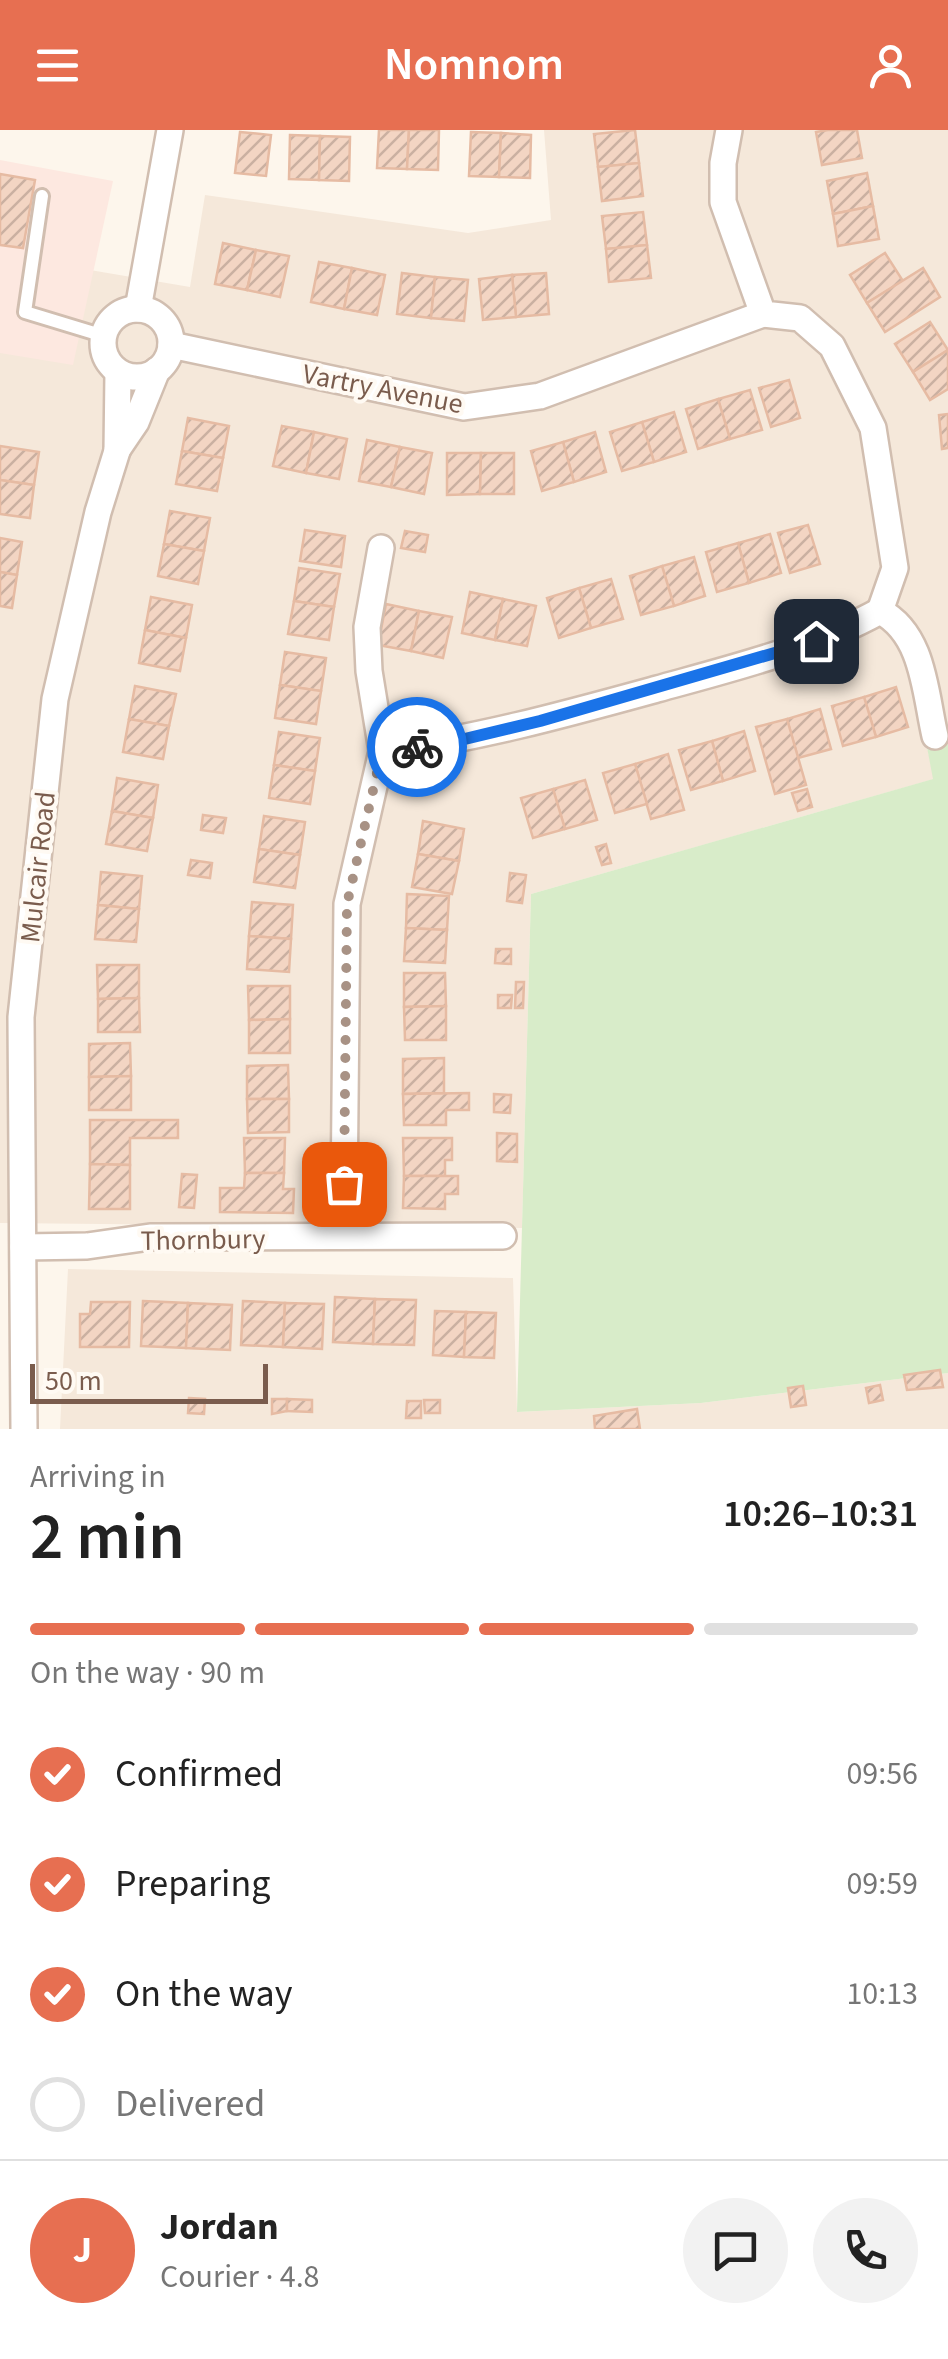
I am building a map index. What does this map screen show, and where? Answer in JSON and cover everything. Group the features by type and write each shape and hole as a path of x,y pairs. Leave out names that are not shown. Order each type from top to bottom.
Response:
{"street":[{"path":"138,310 170,130"},
{"path":"382,751 448,743 638,694 803,646 880,612 895,568 873,428 832,346 800,318 763,314 723,202 723,163 729,130"},
{"path":"116,451 136,422 171,345 164,323 155,314 121,312 104,336 104,354 118,372 141,378 157,370"},
{"name":"Vartry Avenue","path":"171,345 464,407 540,396 763,314"},
{"name":"Mulcair Road","path":"24,1429 12,1340 23,1247 21,1017 55,699 116,451 118,372"},
{"path":"344,1202 347,904 382,751 368,670 367,627 382,548"},
{"path":"880,612 902,628 916,650 935,736"},
{"name":"Thornbury","path":"23,1247 87,1246 150,1237 503,1236"}],"lane":[{"path":"42,196 25,312 104,336"}],"shaded area":[{"path":"544,130 948,130 948,739 926,742 934,779 531,894 522,1228 0,1223 0,346 90,270 190,287 205,195 468,233 551,220"},
{"path":"0,160 113,181 73,365 0,353"},
{"path":"68,1269 513,1278 517,1412 701,1403 948,1373 948,1429 60,1429"}],"green space":[{"path":"948,739 948,1373 701,1403 517,1412 531,894 933,779 926,742"}],"building":[{"path":"379,130 409,130 407,169 377,168"},
{"path":"409,130 439,130 438,170 407,169"},
{"path":"635,130 639,163 598,167 594,134"},
{"path":"857,130 862,158 822,165 816,132"},
{"path":"240,132 271,135 266,176 235,173"},
{"path":"471,132 501,133 499,177 469,176"},
{"path":"501,133 531,135 530,178 499,177"},
{"path":"290,135 320,136 319,180 289,179"},
{"path":"320,136 350,137 349,181 319,180"},
{"path":"639,163 643,196 602,201 598,167"},
{"path":"867,173 873,206 833,214 827,181"},
{"path":"0,174 35,180 23,248 0,245"},
{"path":"873,206 879,239 838,246 833,214"},
{"path":"643,212 647,245 606,249 602,216"},
{"path":"223,243 256,250 247,290 215,284"},
{"path":"647,245 651,278 609,282 606,249"},
{"path":"256,250 289,256 280,297 247,290"},
{"path":"885,253 903,281 867,303 850,275"},
{"path":"319,262 352,268 344,309 311,302"},
{"path":"352,268 385,275 377,315 344,309"},
{"path":"923,268 940,297 885,332 867,303"},
{"path":"402,273 435,277 431,318 397,314"},
{"path":"546,273 549,314 516,317 512,275"},
{"path":"512,275 516,317 483,320 479,279"},
{"path":"435,277 468,280 464,321 431,318"},
{"path":"930,322 948,350 913,372 895,344"},
{"path":"948,350 948,389 930,400 913,372"},
{"path":"789,380 800,418 771,427 759,388"},
{"path":"750,390 762,430 730,439 718,399"},
{"path":"718,399 730,439 698,449 686,409"},
{"path":"674,412 686,452 654,462 642,422"},
{"path":"948,414 948,448 942,449 939,415"},
{"path":"188,418 229,426 223,458 182,451"},
{"path":"642,422 654,462 622,471 610,432"},
{"path":"282,426 314,432 306,473 273,466"},
{"path":"314,432 347,439 339,479 306,473"},
{"path":"595,432 606,472 574,482 563,442"},
{"path":"367,440 400,447 391,487 359,481"},
{"path":"563,442 574,482 542,491 531,451"},
{"path":"0,446 39,452 34,485 0,480"},
{"path":"400,447 432,453 424,494 391,487"},
{"path":"182,451 223,458 217,491 176,484"},
{"path":"447,453 481,453 480,494 447,495"},
{"path":"481,453 514,453 514,494 480,494"},
{"path":"0,480 34,485 30,518 0,514"},
{"path":"170,511 210,518 204,551 164,544"},
{"path":"808,525 820,564 790,573 778,533"},
{"path":"305,530 345,536 341,567 300,561"},
{"path":"405,531 428,535 425,552 401,548"},
{"path":"770,534 781,573 749,583 738,543"},
{"path":"0,538 22,542 17,575 0,572"},
{"path":"738,543 749,583 717,592 706,552"},
{"path":"164,544 204,551 198,584 158,576"},
{"path":"694,557 705,596 674,606 662,566"},
{"path":"662,566 674,606 641,615 630,576"},
{"path":"299,568 340,574 334,607 294,601"},
{"path":"0,572 17,575 12,608 0,606"},
{"path":"611,579 623,619 591,628 579,588"},
{"path":"579,588 591,628 559,638 547,598"},
{"path":"470,592 503,599 495,640 462,633"},
{"path":"151,597 192,605 186,638 145,630"},
{"path":"503,599 536,606 527,646 495,640"},
{"path":"294,601 334,607 329,640 288,634"},
{"path":"386,604 419,611 411,651 378,645"},
{"path":"419,611 452,617 443,658 411,651"},
{"path":"145,630 186,638 180,671 139,663"},
{"path":"285,652 326,658 321,691 280,685"},
{"path":"280,685 321,691 316,724 275,718"},
{"path":"135,686 176,694 169,726 129,719"},
{"path":"896,687 908,727 876,737 864,697"},
{"path":"864,697 876,737 843,746 832,706"},
{"path":"820,709 831,749 798,758 787,719"},
{"path":"129,719 169,726 163,759 123,752"},
{"path":"787,719 806,785 775,794 756,727"},
{"path":"744,731 755,771 723,781 712,741"},
{"path":"279,732 320,738 315,771 274,765"},
{"path":"712,741 723,781 691,790 679,750"},
{"path":"668,754 684,810 651,819 635,764"},
{"path":"635,764 647,804 615,813 603,773"},
{"path":"274,765 315,771 310,804 269,798"},
{"path":"117,778 158,785 153,818 112,811"},
{"path":"585,780 597,820 565,829 553,789"},
{"path":"553,789 565,829 533,838 521,798"},
{"path":"807,789 812,807 798,811 792,793"},
{"path":"112,811 153,818 147,851 106,844"},
{"path":"203,815 226,818 223,833 201,830"},
{"path":"264,816 305,822 300,855 259,849"},
{"path":"423,821 464,829 459,861 418,854"},
{"path":"606,844 611,863 602,865 596,847"},
{"path":"259,849 300,855 295,888 254,882"},
{"path":"418,854 459,861 452,894 412,887"},
{"path":"191,860 212,863 210,878 188,875"},
{"path":"101,872 142,876 139,909 98,905"},
{"path":"510,873 526,875 522,903 507,901"},
{"path":"407,894 449,896 447,930 406,928"},
{"path":"252,902 293,905 291,939 249,936"},
{"path":"98,905 139,909 136,942 95,939"},
{"path":"406,928 447,930 445,963 404,961"},
{"path":"249,936 291,939 289,972 247,969"},
{"path":"496,949 511,949 511,964 495,963"},
{"path":"97,965 139,965 139,998 98,999"},
{"path":"404,973 445,973 446,1006 404,1007"},
{"path":"516,982 524,982 523,1008 515,1008"},
{"path":"248,986 290,986 290,1019 249,1020"},
{"path":"498,995 512,995 511,1008 498,1008"},
{"path":"139,998 140,1032 98,1032 98,999"},
{"path":"446,1006 446,1040 405,1040 404,1007"},
{"path":"290,1019 290,1053 249,1053 249,1020"},
{"path":"130,1043 131,1076 89,1077 89,1044"},
{"path":"444,1058 444,1093 403,1094 403,1059"},
{"path":"288,1065 289,1099 247,1099 247,1066"},
{"path":"131,1076 131,1110 89,1110 89,1077"},
{"path":"469,1093 469,1110 446,1110 446,1125 404,1125 403,1094"},
{"path":"494,1094 511,1095 510,1113 494,1112"},
{"path":"247,1099 289,1099 289,1132 248,1133"},
{"path":"90,1120 178,1120 178,1138 130,1138 130,1165 90,1164"},
{"path":"497,1133 517,1134 517,1162 497,1161"},
{"path":"244,1138 285,1138 284,1173 245,1173"},
{"path":"403,1138 452,1138 452,1160 445,1160 445,1176 404,1176"},
{"path":"90,1164 130,1165 130,1209 89,1209"},
{"path":"245,1173 284,1173 283,1189 294,1189 293,1213 220,1212 220,1188 244,1188"},
{"path":"182,1174 197,1175 194,1208 179,1207"},
{"path":"404,1176 458,1176 458,1194 445,1194 445,1209 403,1208"},
{"path":"335,1297 375,1299 373,1344 333,1342"},
{"path":"375,1299 416,1300 414,1345 373,1344"},
{"path":"143,1301 188,1303 186,1348 141,1346"},
{"path":"243,1301 285,1303 283,1347 241,1345"},
{"path":"91,1302 130,1302 129,1347 80,1347 80,1314 90,1314"},
{"path":"188,1303 232,1305 230,1350 186,1348"},
{"path":"285,1303 324,1304 322,1349 283,1347"},
{"path":"435,1311 466,1312 464,1357 433,1355"},
{"path":"466,1312 496,1313 494,1358 464,1357"},
{"path":"940,1370 943,1387 907,1390 904,1375"},
{"path":"880,1385 883,1400 869,1403 866,1388"},
{"path":"803,1386 806,1405 791,1407 788,1388"},
{"path":"189,1398 205,1399 204,1414 188,1413"},
{"path":"272,1399 287,1399 287,1411 272,1414"},
{"path":"287,1399 312,1400 312,1412 287,1411"},
{"path":"424,1400 440,1400 440,1413 425,1413"},
{"path":"407,1401 421,1401 421,1418 406,1418"},
{"path":"637,1409 640,1429 595,1429 594,1416"}],"way so far":[{"path":"344,1184 347,904 382,751 417,747"}],"route":[{"path":"417,747 540,721 816,641"}]}
